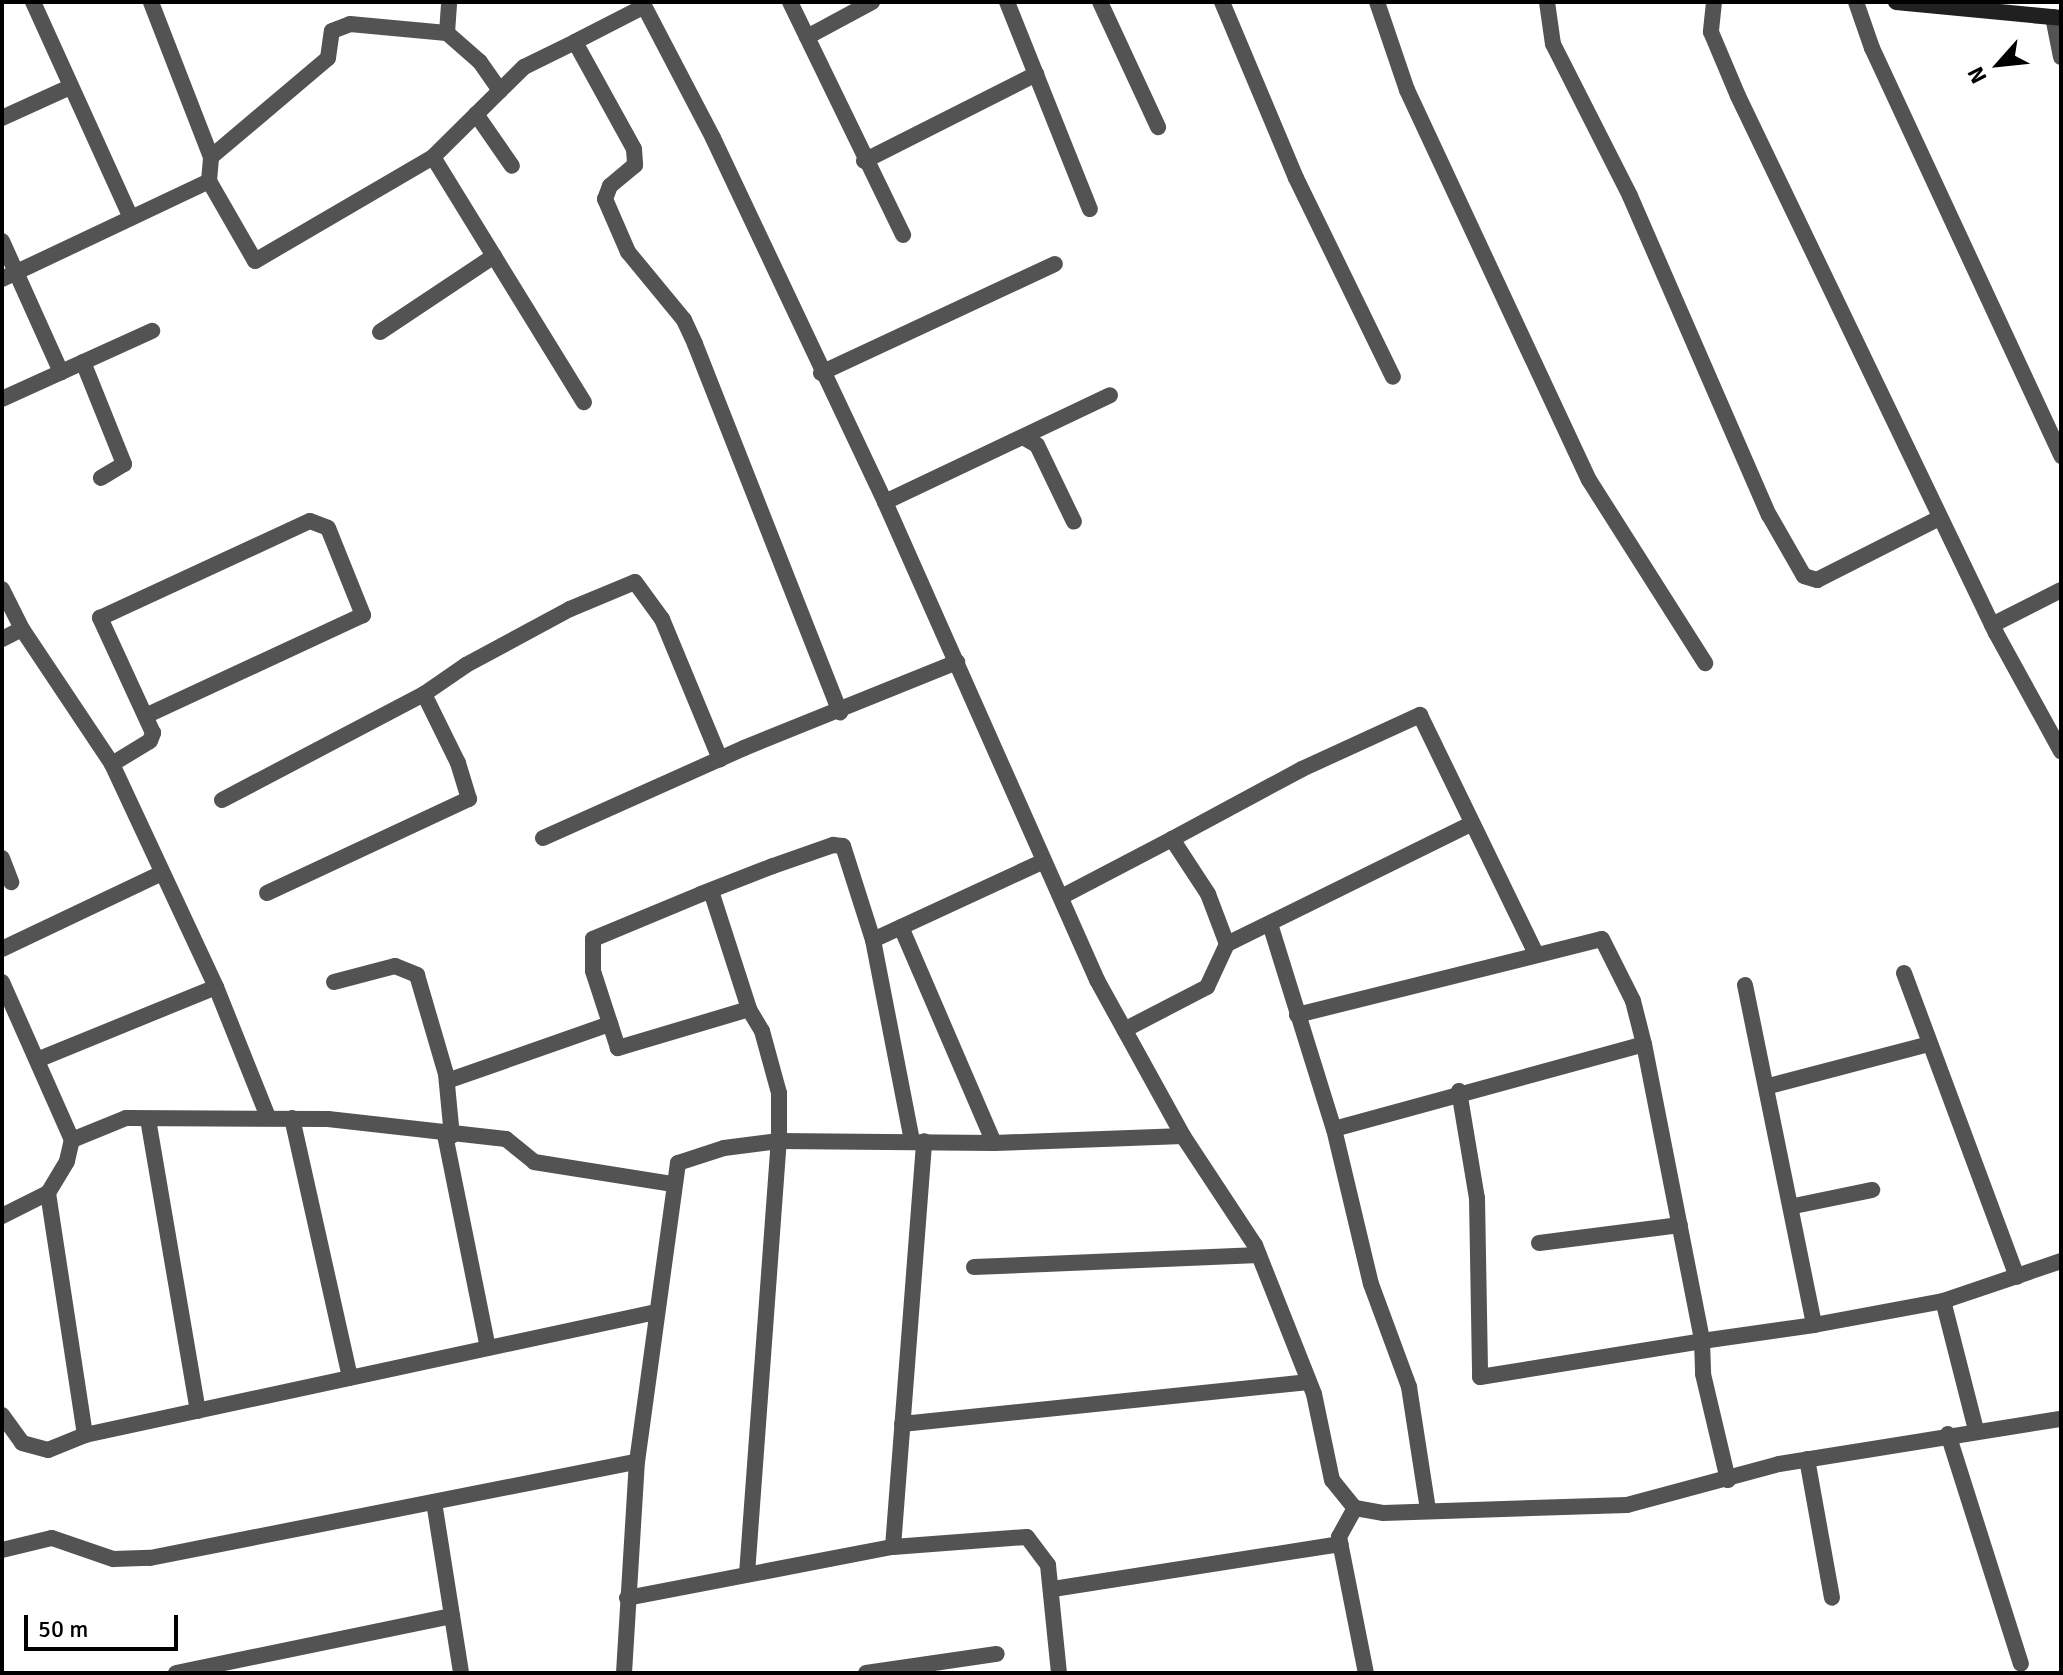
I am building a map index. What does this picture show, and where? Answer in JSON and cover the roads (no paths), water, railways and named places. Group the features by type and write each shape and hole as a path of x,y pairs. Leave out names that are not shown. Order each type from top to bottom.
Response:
{"main road":[{"path":"1896,2 2057,18"}],"street":[{"path":"33,2 130,216"},
{"path":"151,2 211,157 209,181 255,261 433,157 524,67 643,4 713,138 821,373 885,502 1042,862 1063,896 1097,980 1183,1136 1259,1255 1309,1382 1332,1480 1355,1508 1383,1513 1581,1510 1627,1505 1807,1459 1948,1434 2061,1419"},
{"path":"447,33 449,2"},
{"path":"790,2 864,161 903,235"},
{"path":"807,37 872,2"},
{"path":"1007,2 1090,209"},
{"path":"1100,2 1158,127"},
{"path":"1222,2 1296,178 1393,377"},
{"path":"1377,2 1407,90 1589,480 1705,663"},
{"path":"1547,2 1553,44 1630,196 1769,515 1804,576 1817,580 1939,518"},
{"path":"1714,2 1711,32 1738,96 1939,518 1992,625 2061,751"},
{"path":"1856,2 1872,48 2061,456"},
{"path":"2057,18 2061,57"},
{"path":"211,157 328,58 332,31 350,24 447,33 480,62 500,91"},
{"path":"575,42 634,149 635,165 610,186 605,199 628,252 689,332 840,713"},
{"path":"864,161 1036,74"},
{"path":"2,118 70,87"},
{"path":"476,114 512,166"},
{"path":"433,157 584,402"},
{"path":"9,275 209,181"},
{"path":"2,241 9,275 61,372"},
{"path":"380,332 494,256"},
{"path":"821,373 1055,264"},
{"path":"2,399 152,331"},
{"path":"83,362 124,464 101,478"},
{"path":"885,502 1110,395"},
{"path":"1023,437 1037,445 1074,522"},
{"path":"112,764 150,741 148,715 100,618 310,521 328,528 363,615 148,715"},
{"path":"222,800 424,694 466,665 570,609 635,582 662,619 720,759"},
{"path":"2,589 22,629 112,764 216,987 268,1117"},
{"path":"1992,625 2061,590"},
{"path":"2,639 22,629"},
{"path":"543,838 720,759 840,713 957,662"},
{"path":"267,893 469,799 468,786 424,694"},
{"path":"1063,896 1302,769 1420,715 1535,952"},
{"path":"1124,1030 1207,987 1227,944 1471,824"},
{"path":"1172,839 1208,894 1227,944"},
{"path":"749,1009 618,1048 593,971 593,939 833,845 843,846 873,940 918,1141 893,1547"},
{"path":"2,858 11,882"},
{"path":"873,940 1042,862"},
{"path":"2,949 162,873"},
{"path":"711,891 749,1009 773,1070 779,1141 747,1574"},
{"path":"1270,924 1334,1129 1371,1284 1409,1387 1428,1510"},
{"path":"901,927 994,1143"},
{"path":"1297,1015 1535,952 1602,939 1633,1001 1644,1044 1680,1225 1689,1294 1702,1341 1703,1374 1728,1480"},
{"path":"334,982 395,966 417,975 447,1081 449,1135 488,1348"},
{"path":"1904,973 2017,1277"},
{"path":"2,982 72,1140 67,1161 48,1193 2,1216"},
{"path":"1745,985 1794,1206 1814,1325"},
{"path":"37,1060 216,987"},
{"path":"447,1081 610,1024"},
{"path":"1334,1129 1459,1091 1644,1044"},
{"path":"1769,1086 1929,1044"},
{"path":"1459,1091 1477,1198 1480,1377 1814,1325 1943,1301 2061,1261"},
{"path":"72,1140 126,1118 292,1118 506,1139 534,1162 673,1184"},
{"path":"292,1118 350,1378"},
{"path":"148,1119 198,1411"},
{"path":"624,1673 637,1462 678,1163 724,1148 779,1141 994,1143 1183,1136"},
{"path":"1794,1206 1872,1190"},
{"path":"48,1193 85,1435"},
{"path":"1539,1243 1680,1225"},
{"path":"974,1267 1259,1255"},
{"path":"1943,1301 1976,1430"},
{"path":"2,1415 22,1443 48,1450 85,1435 656,1312"},
{"path":"902,1424 1309,1382"},
{"path":"1948,1434 2021,1664"},
{"path":"1807,1459 1832,1598"},
{"path":"2,1550 52,1538 113,1559 150,1558 637,1462"},
{"path":"434,1502 461,1673"},
{"path":"1355,1508 1339,1537 1366,1673"},
{"path":"627,1598 893,1547 1027,1537 1037,1544 1053,1589 1059,1673"},
{"path":"1053,1589 1340,1544"},
{"path":"176,1673 452,1616"},
{"path":"866,1673 997,1654"}]}
